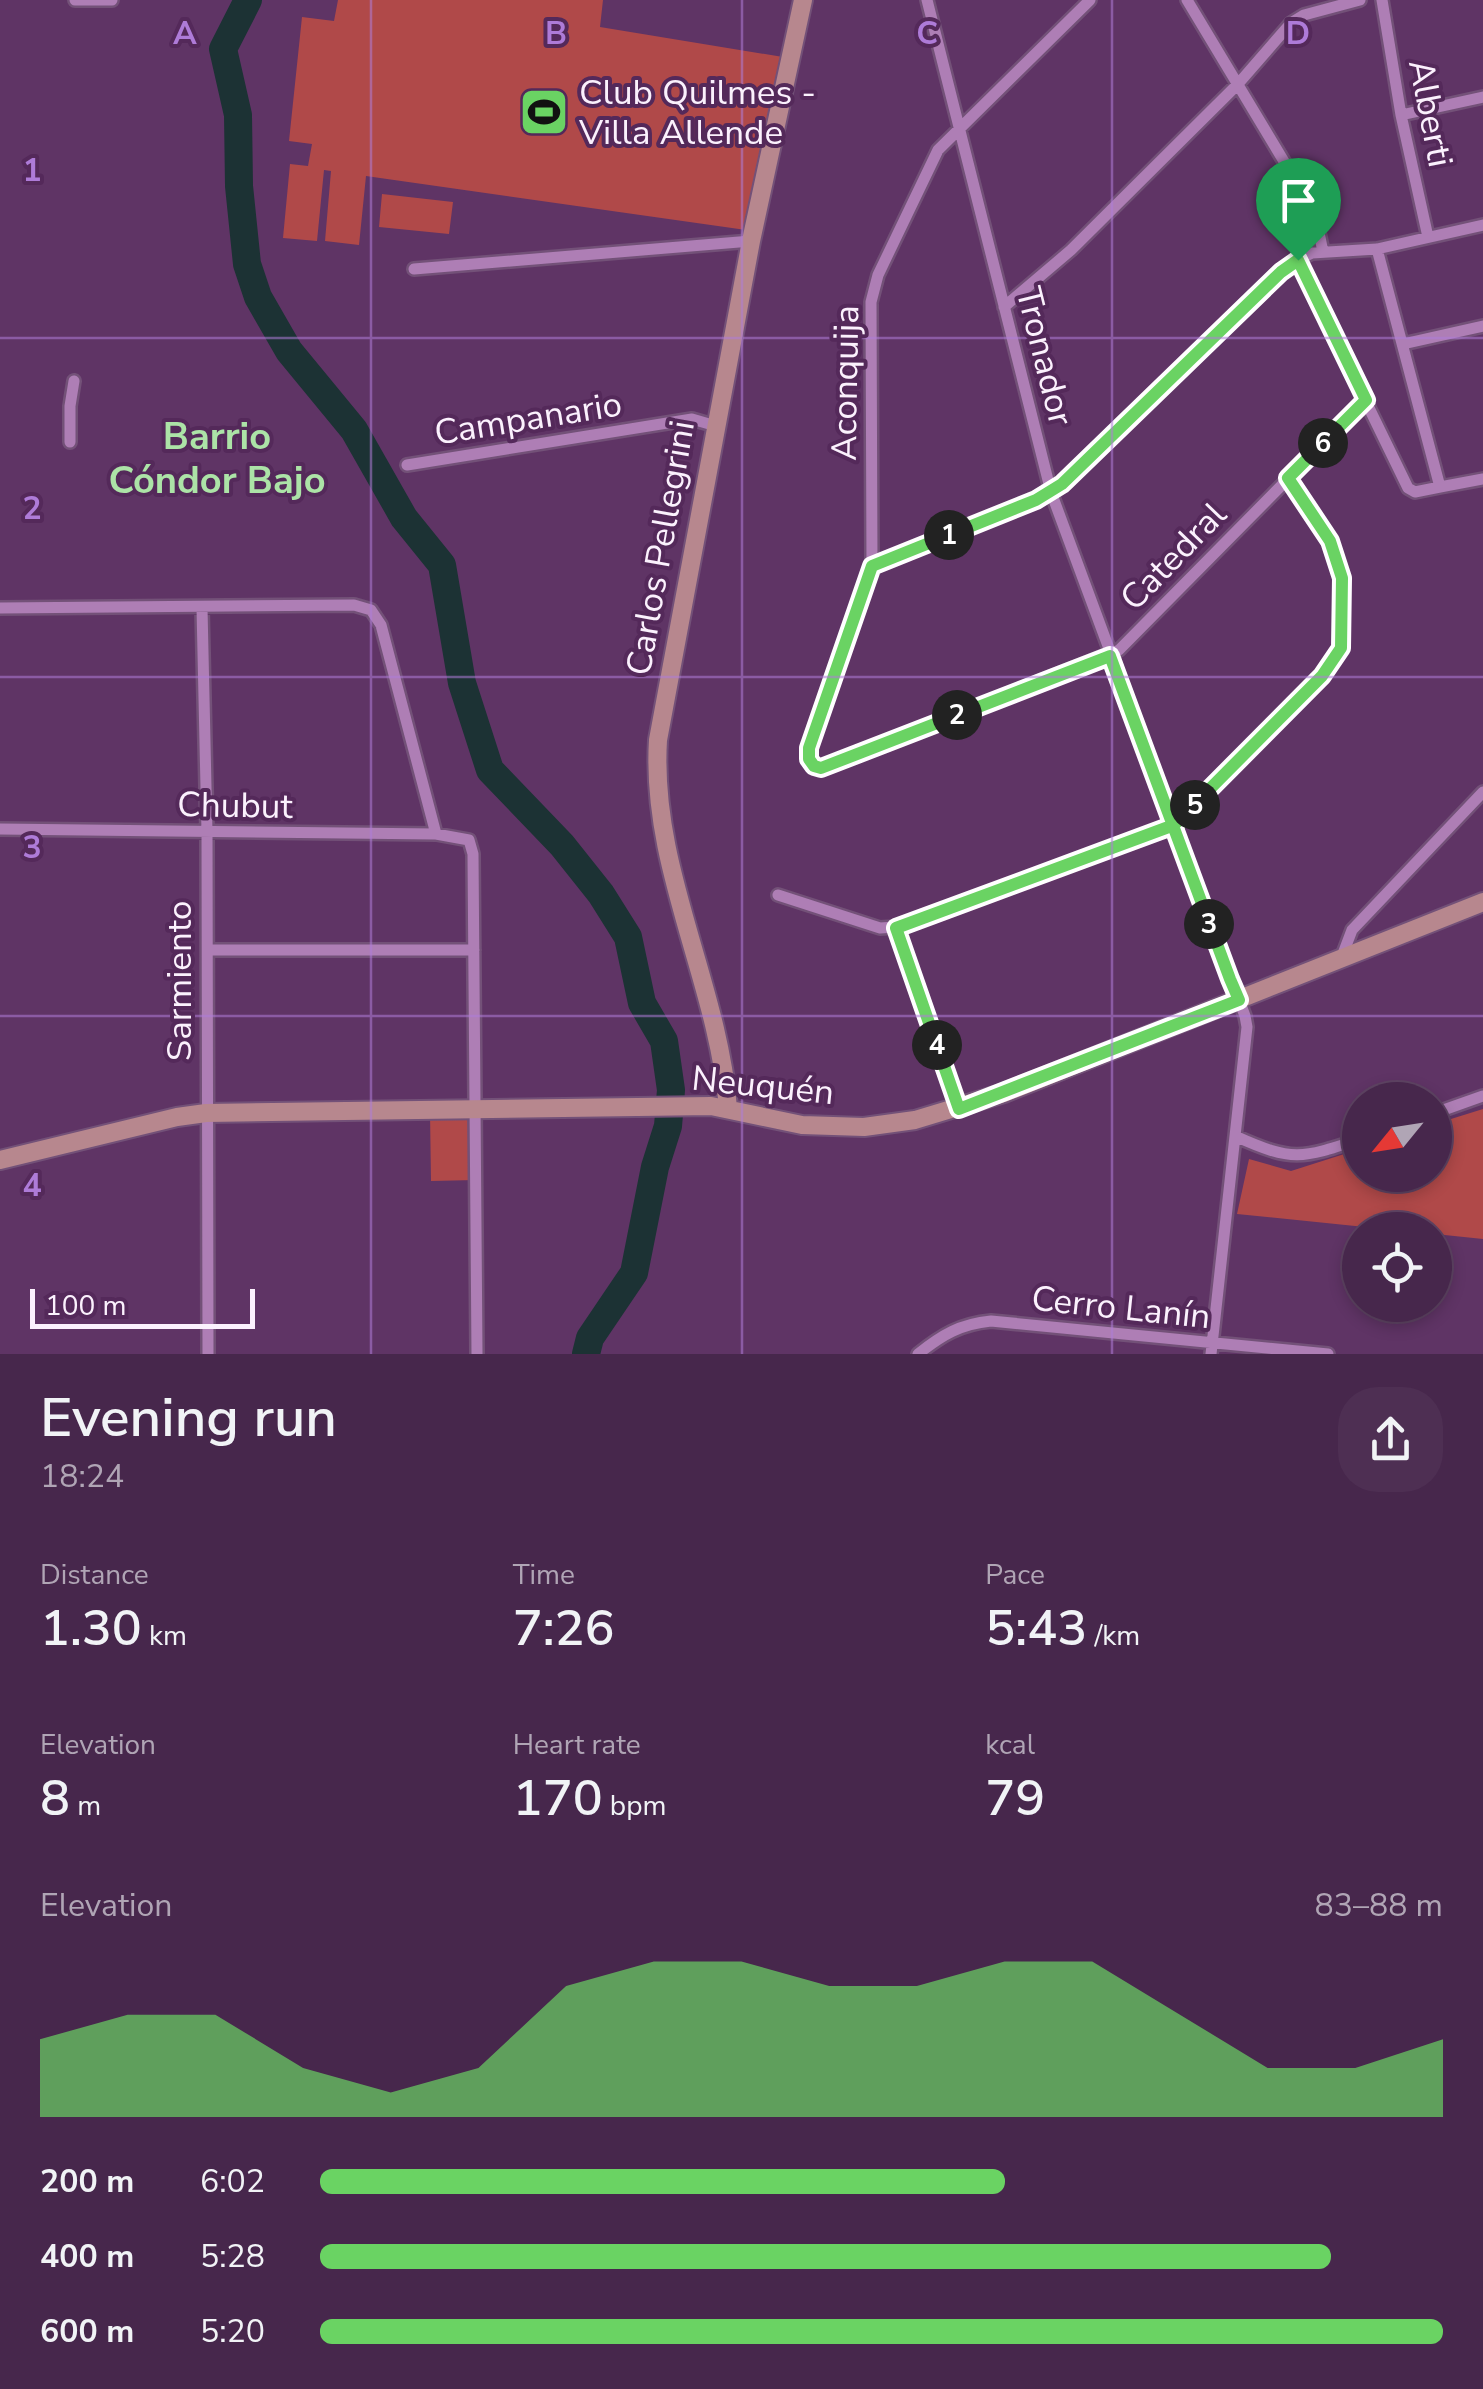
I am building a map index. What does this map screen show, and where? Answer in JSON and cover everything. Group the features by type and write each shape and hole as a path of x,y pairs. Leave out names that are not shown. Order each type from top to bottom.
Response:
{"main road":[{"name":"Carlos Pellegrini","path":"728,1108 724,1068 666,848 656,786 658,740 751,242 803,0"},
{"name":"Neuquén","path":"0,1160 206,1113 690,1106 728,1108 828,1128 886,1126 959,1109 1483,902"}],"street":[{"path":"75,0 112,0"},
{"name":"Tronador","path":"927,0 1051,492 1247,1027 1212,1349"},
{"name":"Aconquija","path":"821,768 809,759 809,748 872,566 871,302 878,275 938,150 1090,0"},
{"path":"1187,0 1315,213 1323,252"},
{"path":"1004,308 1071,250 1238,84 1291,23 1304,15 1360,0"},
{"name":"Alberti","path":"1382,0 1428,237"},
{"path":"1402,116 1483,98"},
{"path":"872,566 1051,492 1298,260 1323,252 1377,250 1483,225"},
{"path":"414,269 751,242"},
{"path":"1377,250 1440,487"},
{"path":"1298,260 1408,488 1415,492 1483,480"},
{"path":"1403,344 1483,326"},
{"path":"70,442 74,381"},
{"name":"Catedral","path":"821,768 1120,650 1366,400"},
{"name":"Campanario","path":"407,465 692,419 716,426"},
{"path":"778,894 880,928 896,928 1174,825 1322,676 1341,648 1342,578 1337,559 1330,541 1288,478"},
{"path":"0,608 354,605 371,610 381,625 436,834"},
{"name":"Sarmiento","path":"202,608 208,950 208,1354"},
{"path":"1340,960 1352,930 1483,792"},
{"name":"Chubut","path":"0,830 436,834 468,840 473,854 474,950"},
{"path":"896,928 959,1109"},
{"path":"208,950 474,950 477,1354"},
{"path":"1452,1107 1483,1096"},
{"path":"1235,1136 1292,1157 1342,1145"},
{"name":"Cerro Lanín","path":"918,1354 962,1325 991,1321 1212,1349 1328,1354"}],"shaded area":[{"name":"Club Quilmes - Villa Allende","path":"338,0 603,0 600,27 783,57 746,230 366,176 359,245 325,241 331,171 324,170 317,241 283,238 290,164 308,166 312,144 289,141 302,17 334,21"},
{"path":"382,194 453,202 449,234 379,227"},
{"path":"1483,1109 1483,1239 1452,1236 1452,1212 1342,1212 1342,1225 1237,1214 1249,1159 1291,1171 1342,1155 1342,1192 1452,1192 1452,1119"},
{"path":"430,1112 475,1112 476,1180 431,1181"}],"waterway":[{"path":"248,0 223,49 238,115 239,186 247,264 258,297 289,351 354,430 404,518 442,565 462,683 490,770 562,845 601,894 628,937 642,1003 664,1041 671,1090 668,1126 655,1167 634,1273 590,1338 586,1354"}],"place":[{"name":"Club Quilmes - Villa Allende","path":"544,112"}],"district":[{"name":"Barrio Cóndor Bajo","path":"217,458"}],"route":[{"path":"1298,260 1051,492 872,566 809,748 814,766 821,768 1110,656 1174,825 1230,979 1239,1000 959,1109 896,928 1174,825 1322,676 1341,648 1342,578 1337,559 1330,541 1288,478 1366,400 1298,260"}]}
